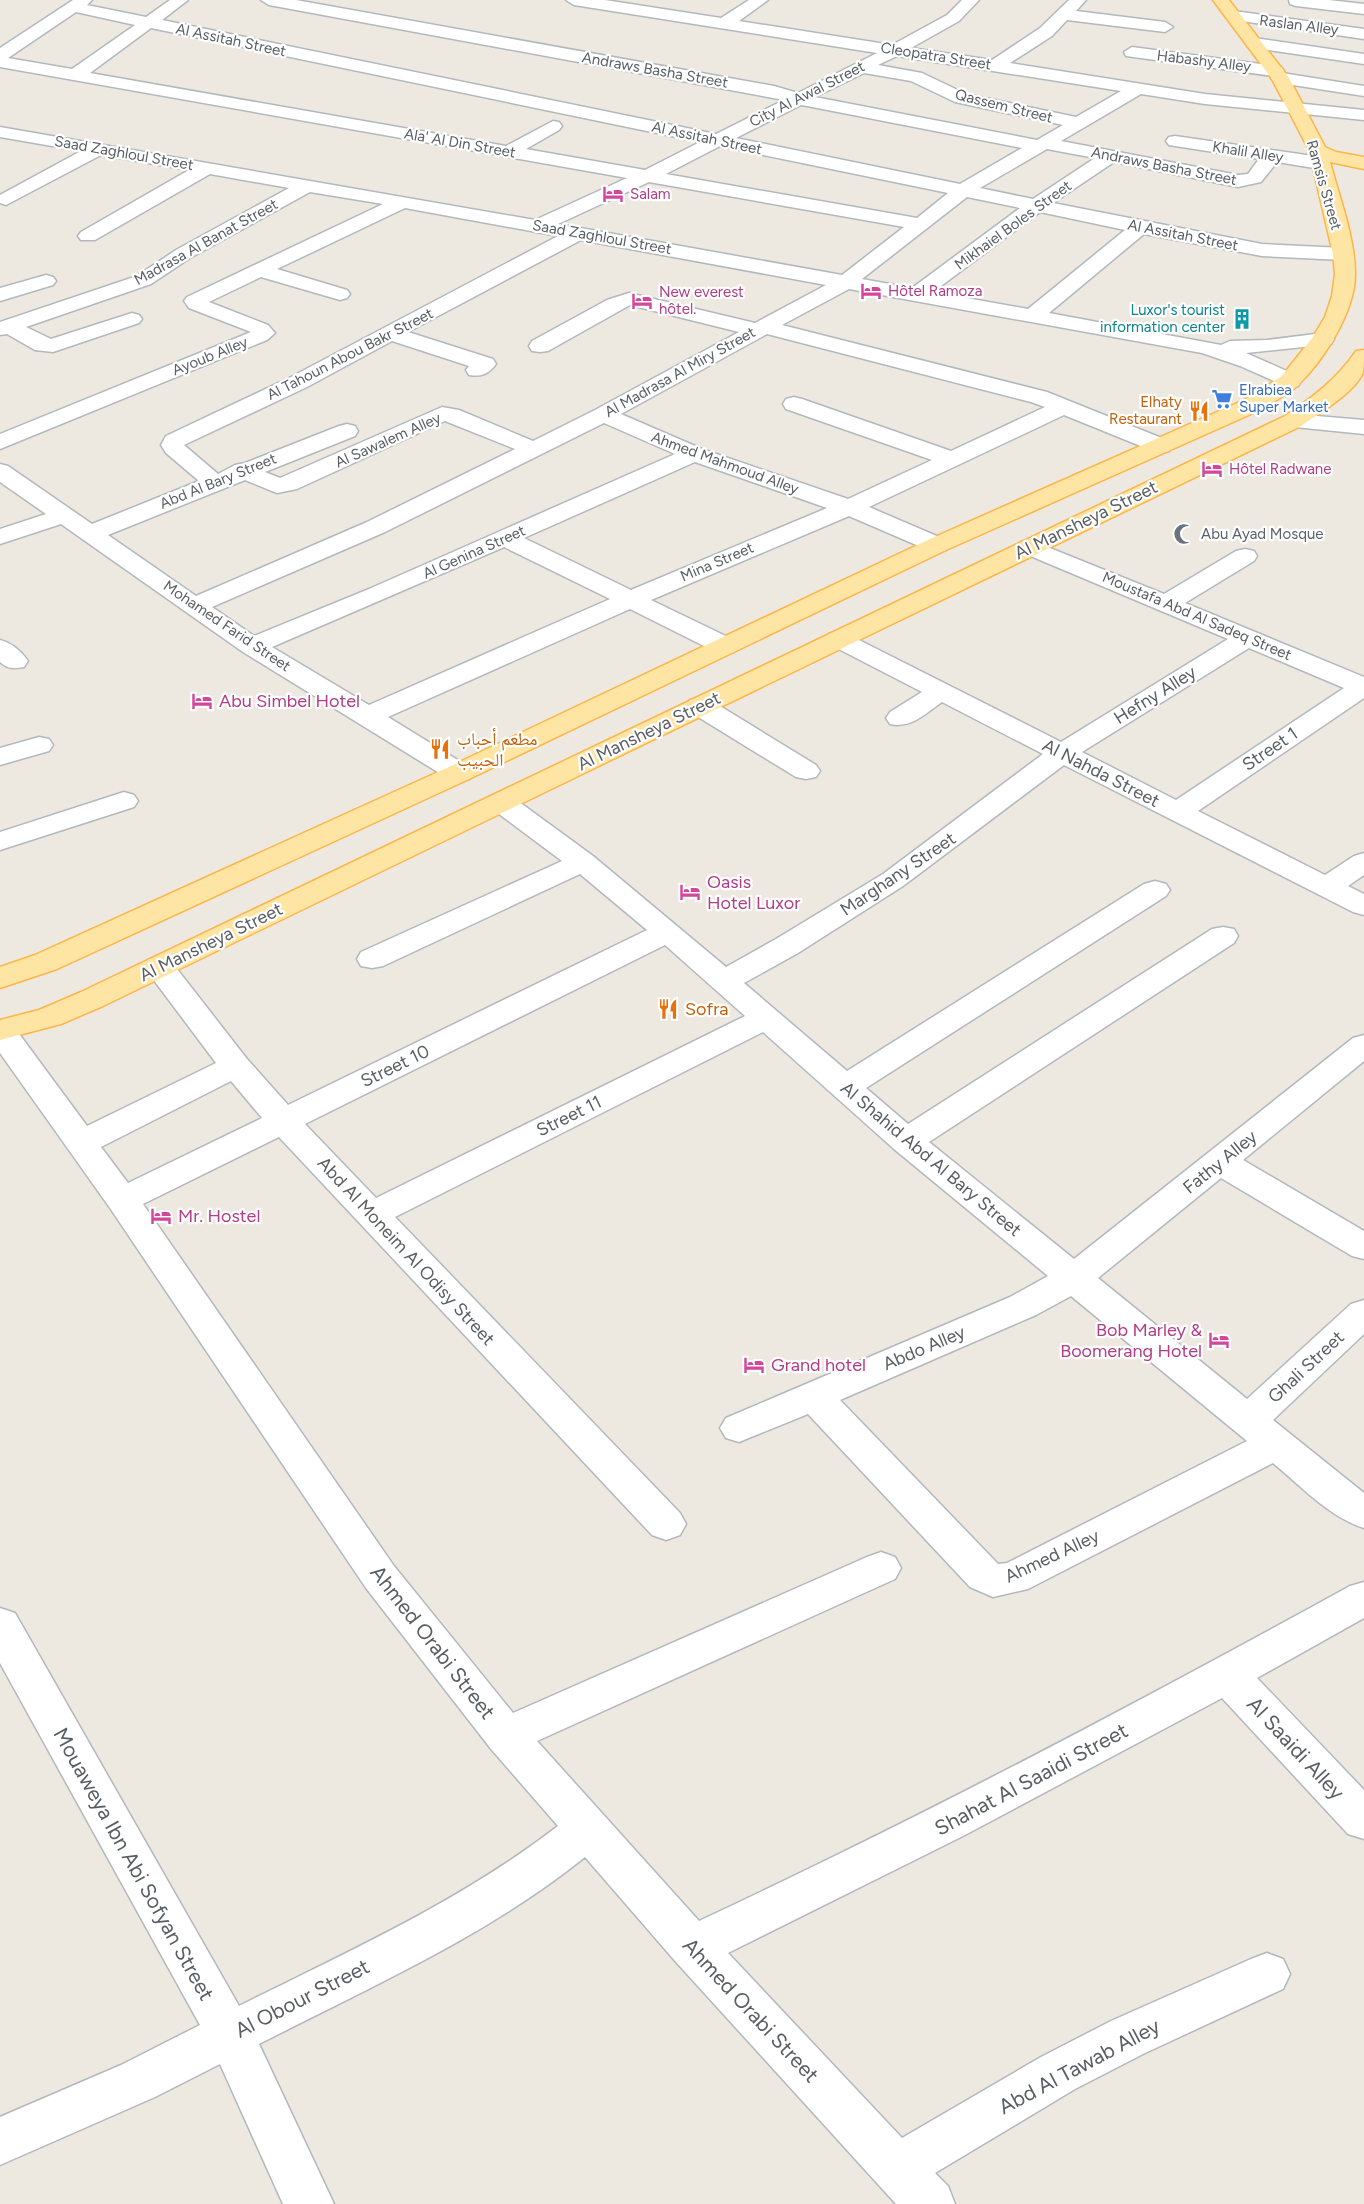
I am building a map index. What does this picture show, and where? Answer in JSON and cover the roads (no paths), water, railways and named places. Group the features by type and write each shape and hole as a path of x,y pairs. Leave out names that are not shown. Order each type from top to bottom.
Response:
{"main road":[{"name":"Ramsis Street","path":"1221,0 1278,74 1298,109 1321,164 1343,254 1345,274 1342,296 1335,317 1323,339 1290,381"},
{"path":"1364,164 1330,156 1321,164 1337,176 1364,174"},
{"name":"Al Mansheya Street","path":"0,1030 50,1017 159,967 1293,421 1330,395 1348,378 1364,356"},
{"name":"Al Mansheya Street","path":"0,978 46,962 459,774 937,545 1252,405 1290,381"}],"street":[{"path":"75,75 180,0"},
{"name":"Andraws Basha Street","path":"269,0 774,91 798,98 1238,181 1254,178 1272,156"},
{"path":"336,11 354,0"},
{"name":"Cleopatra Street","path":"574,0 1236,103 1364,115"},
{"path":"725,23 758,0"},
{"path":"995,66 1023,49 1064,15 1078,0"},
{"path":"1288,0 1364,9"},
{"path":"944,2 968,3"},
{"name":"City Al Awal Street","path":"538,226 647,176 895,50 944,24 968,3"},
{"path":"0,56 78,4"},
{"name":"Al Assitah Street","path":"78,4 148,23 1140,227 1262,250 1343,254"},
{"path":"1064,15 1165,27"},
{"name":"Raslan Alley","path":"1233,16 1364,34"},
{"path":"1254,43 1364,59"},
{"name":"Habashy Alley","path":"1132,52 1278,74 1364,91"},
{"name":"Ala' Al Din Street","path":"0,62 920,224"},
{"name":"Qassem Street","path":"861,67 916,77 961,98 1079,123"},
{"name":"Al Madrasa Al Miry Street","path":"193,606 376,527 603,415 846,282 964,190 1139,88"},
{"path":"508,152 553,126"},
{"name":"Saad Zaghloul Street","path":"0,132 579,233 1204,347 1270,369 1290,381"},
{"name":"Khalil Alley","path":"1175,141 1321,164"},
{"path":"6,199 99,149"},
{"name":"Mikhaiel Boles Street","path":"916,295 1037,206 1111,156"},
{"path":"88,236 209,167"},
{"name":"Madrasa Al Banat Street","path":"4,328 144,280 183,254 308,185"},
{"path":"154,273 206,294 403,202"},
{"path":"1032,316 1140,227"},
{"name":"Al Tahoun Abou Bakr Street","path":"215,483 174,448 172,445 174,441 299,382 579,233"},
{"path":"258,270 340,294"},
{"path":"0,295 46,281"},
{"name":"Ayoub Alley","path":"0,442 264,333 261,329 194,302 206,294"},
{"path":"540,346 614,304 629,299 761,328 1011,389 1065,406 1161,446"},
{"path":"4,328 43,345 53,346 132,319"},
{"path":"392,334 485,364 477,370"},
{"name":"Saad Zaghloul Street","path":"1204,347 1267,346 1323,339"},
{"path":"794,404 949,458"},
{"name":"Mina Street","path":"368,716 632,599 849,507 949,458 1065,406"},
{"name":"Al Sawalem Alley","path":"243,470 276,486 289,484 442,414 452,415 534,449"},
{"name":"Ahmed Mahmoud Alley","path":"603,415 694,454 849,507 937,545"},
{"path":"1293,421 1364,427"},
{"name":"Abd Al Bary Street","path":"90,533 243,470 347,431"},
{"name":"Al Genina Street","path":"252,646 378,594 694,454"},
{"name":"Mohamed Farid Street","path":"0,471 252,646 459,774"},
{"path":"0,537 62,516"},
{"path":"504,538 725,646"},
{"name":"Moustafa Abd Al Sadeq Street","path":"1030,547 1249,637 1363,687"},
{"path":"1167,603 1245,556"},
{"name":"Hefny Alley","path":"1062,753 1249,637"},
{"name":"Al Nahda Street","path":"838,639 1364,906"},
{"name":"Street 1","path":"1177,812 1363,687"},
{"path":"900,718 940,692"},
{"path":"700,706 806,771"},
{"path":"0,757 39,745"},
{"name":"Marghany Street","path":"724,981 796,941 893,880 1062,753"},
{"path":"0,841 124,801"},
{"name":"Al Shahid Abd Al Bary Street","path":"501,801 583,862 668,932 906,1141 1262,1433 1364,1513"},
{"path":"372,959 583,862"},
{"path":"1326,887 1364,862"},
{"path":"845,1087 1155,890"},
{"name":"Street 10","path":"122,1200 668,932"},
{"path":"906,1141 1223,936"},
{"name":"Abd Al Moneim Al Odisy Street","path":"159,967 236,1066 283,1121 666,1524"},
{"name":"Street 11","path":"372,1214 766,1018"},
{"name":"Ahmed Orabi Street","path":"0,1030 122,1200 380,1577 506,1736 692,1947 930,2204"},
{"name":"Fathy Alley","path":"1074,1278 1364,1045"},
{"path":"81,1143 236,1066"},
{"path":"1220,1162 1364,1248"},
{"name":"Abdo Alley","path":"739,1428 1023,1306 1074,1278"},
{"name":"Ghali Street","path":"1262,1433 1364,1313"},
{"name":"Ahmed Alley","path":"813,1396 984,1576 993,1581 1014,1578 1262,1433"},
{"path":"506,1736 881,1568"},
{"name":"Shahat Al Saaidi Street","path":"692,1947 950,1822 1227,1675 1364,1598"},
{"name":"Mouaweya Ibn Abi Sofyan Street","path":"0,1625 230,2034 309,2204"},
{"name":"Al Saaidi Alley","path":"1227,1675 1364,1820"},
{"name":"Al Obour Street","path":"0,2141 138,2080 436,1930 491,1899 542,1865 588,1828"},
{"name":"Abd Al Tawab Alley","path":"897,2169 1059,2073 1128,2037 1268,1974"}],"place":[{"name":"Salam","path":"613,194"},
{"name":"Hôtel Ramoza","path":"871,291"},
{"name":"New everest hôtel.","path":"642,301"},
{"name":"Luxor's tourist information center","path":"1242,319"},
{"name":"Elrabiea Super Market","path":"1222,399"},
{"name":"Elhaty Restaurant","path":"1199,411"},
{"name":"Hôtel Radwane","path":"1212,469"},
{"name":"Abu Ayad Mosque","path":"1184,534"},
{"name":"Abu Simbel Hotel","path":"202,701"},
{"name":"مطعم أحباب الحبيب","path":"440,749"},
{"name":"Oasis Hotel Luxor","path":"690,892"},
{"name":"Sofra","path":"668,1009"},
{"name":"Mr. Hostel","path":"161,1216"},
{"name":"Bob Marley & Boomerang Hotel","path":"1219,1340"},
{"name":"Grand hotel","path":"754,1365"}]}
